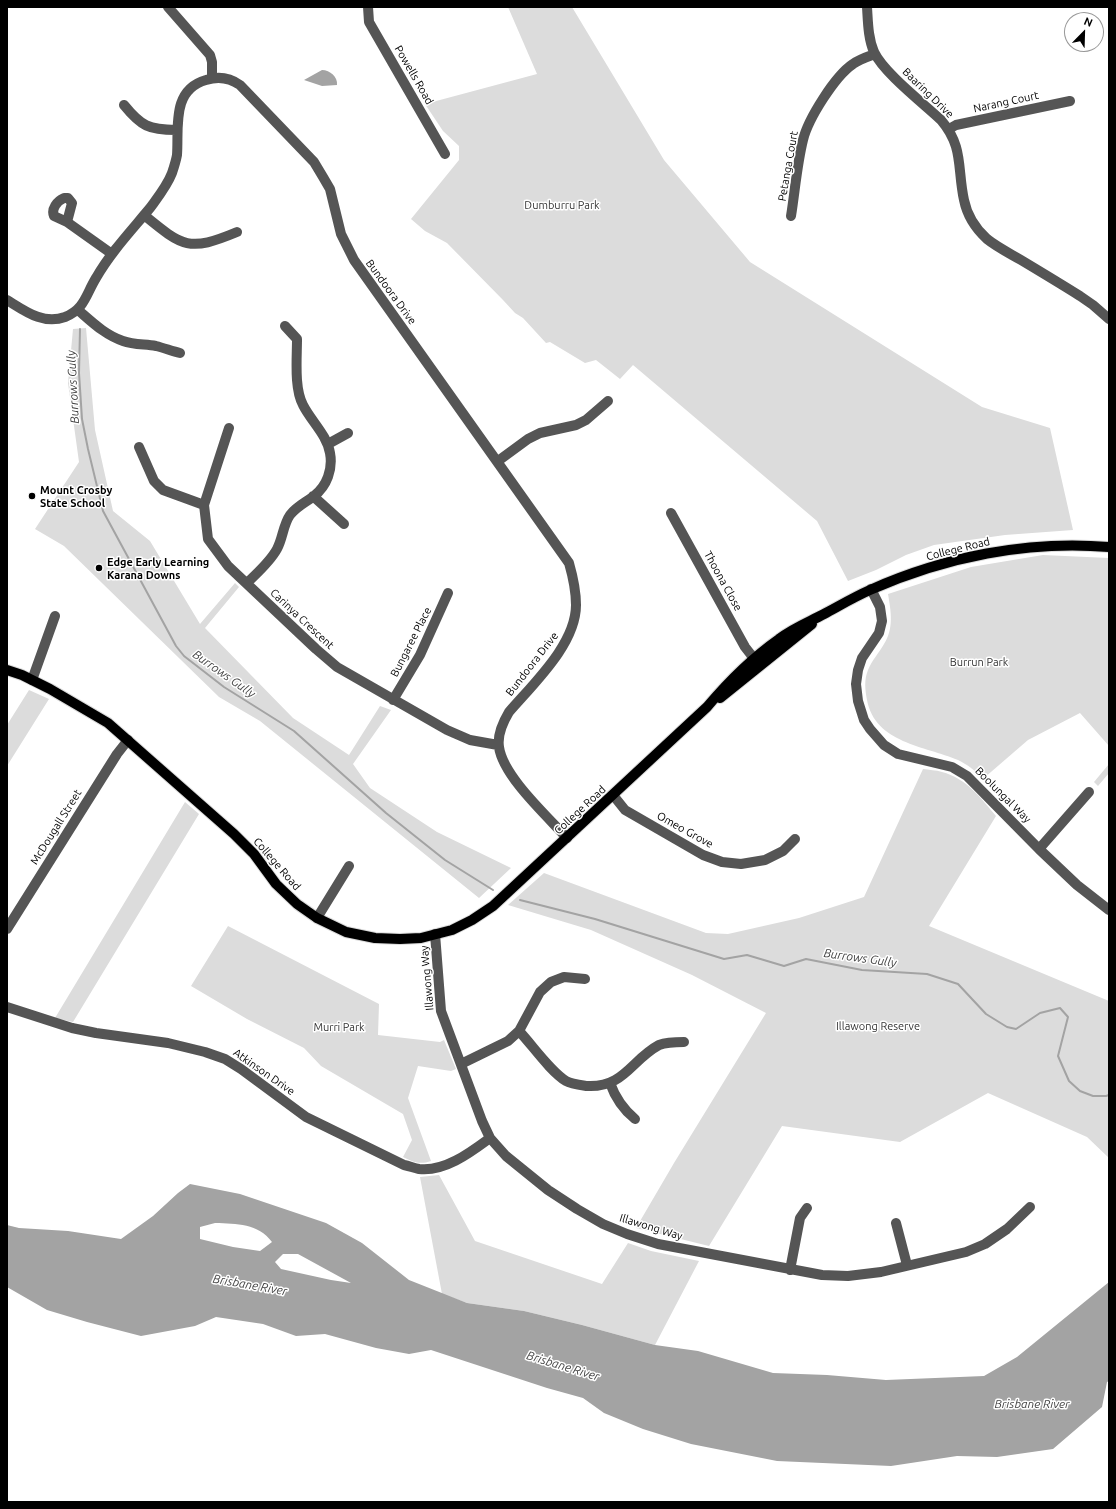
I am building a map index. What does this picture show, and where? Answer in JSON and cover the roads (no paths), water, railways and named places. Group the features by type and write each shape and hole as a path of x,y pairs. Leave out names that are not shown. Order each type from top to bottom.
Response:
{"main road":[{"name":"College Road","path":"7,670 22,675 61,695 108,723 234,834 254,854 276,884 297,904 317,918 346,932 375,938 421,938 452,930 472,920 493,906 707,707 730,681 757,662 778,640 798,626 871,589 948,562 985,554 1056,546 1089,545 1109,547"},
{"name":"College Road","path":"7,677 32,680"}],"street":[{"path":"168,7 210,55 212,62 212,78"},
{"name":"Powells Road","path":"368,7 369,22 445,154"},
{"name":"Baaring Drive","path":"867,7 870,38 875,54 884,67 949,129 957,148 964,200 970,216 978,230 994,244 1080,296 1109,319"},
{"name":"Petanga Court","path":"791,216 803,140 808,126 824,99 844,72 852,64 875,54"},
{"name":"Bundoora Drive","path":"78,310 104,264 164,190 172,174 177,156 176,130 178,114 181,102 186,93 203,80 224,78 235,81 314,162 330,189 341,234 354,260 570,563 575,588 576,606 569,635 558,654 509,712 499,733 498,745 500,755 505,766 515,781 567,838"},
{"name":"Narang Court","path":"949,129 956,125 1070,101"},
{"path":"124,105 136,119 146,126 163,130 176,130"},
{"path":"144,215 171,237 180,242 189,244 207,243 237,232"},
{"path":"67,222 112,254"},
{"path":"7,300 32,315 42,319 54,320 78,310 96,327 117,339 137,345 155,346 180,353"},
{"path":"247,583 278,548 286,521 290,514 299,505 324,487 331,464 328,444 302,404 298,387 297,339 285,326"},
{"path":"498,461 540,433 576,425 586,420 608,401"},
{"name":"Carinya Crescent","path":"229,428 204,504 208,539 228,566 316,649 337,666 392,700 462,738 498,745"},
{"path":"328,444 348,433"},
{"path":"139,447 154,481 164,490 204,504"},
{"path":"313,496 344,524"},
{"name":"Thoona Close","path":"671,513 746,647 757,662"},
{"name":"Boolungal Way","path":"871,589 880,608 882,621 879,632 862,658 856,684 858,701 864,720 870,729 884,745 898,754 952,767 968,776 1039,849 1077,885 1109,910"},
{"name":"Bungaree Place","path":"392,700 420,655 448,593"},
{"path":"32,680 55,616"},
{"name":"McDougall Street","path":"7,929 117,754 128,740"},
{"path":"1039,849 1089,792"},
{"name":"Omeo Grove","path":"613,795 625,810 703,855 722,862 741,864 765,860 783,851 795,839"},
{"path":"317,918 349,866"},
{"name":"Illawong Way","path":"435,934 441,1012 482,1121 490,1138 506,1156 548,1190 603,1224 658,1244 790,1270 822,1275 848,1276 881,1272 966,1252 985,1244 1007,1229 1030,1207"},
{"path":"461,1064 508,1041 520,1031 540,992 551,982 564,977 585,979"},
{"name":"Atkinson Drive","path":"7,1007 72,1028 96,1033 168,1043 205,1052 225,1059 306,1117 404,1165 420,1169 450,1163 490,1138"},
{"path":"520,1031 554,1070 566,1081 580,1085 595,1086 610,1083 624,1074 648,1052 661,1044 684,1042"},
{"path":"610,1083 613,1092 628,1112 636,1119"},
{"path":"790,1270 800,1218 807,1208"},
{"path":"896,1223 907,1265"}],"water":[{"path":"322,70 333,74 337,85 322,86 304,80"},
{"name":"Brisbane River","path":"190,1184 240,1194 326,1223 362,1243 409,1280 467,1303 524,1311 655,1345 698,1351 773,1373 827,1375 886,1380 984,1376 1017,1357 1109,1282 1109,1381 1107,1382 1102,1407 1053,1449 997,1457 957,1456 891,1466 777,1461 691,1444 643,1429 604,1413 583,1398 547,1388 431,1350 409,1354 376,1348 325,1334 296,1336 263,1324 216,1317 195,1326 141,1336 47,1310 7,1287 7,1225 19,1228 68,1231 121,1239 153,1216","holes":["215,1223 239,1224 254,1228 260,1231 272,1242 260,1251 233,1247 200,1239 200,1227","283,1254 298,1254 351,1283 281,1269 275,1262"]}],"waterway":[{"name":"Burrows Gully","path":"80,329 79,373 82,419 103,511 176,646 184,656 224,687 294,731 386,813 445,860 493,890"},
{"name":"Burrows Gully","path":"520,900 595,919 724,959 747,955 784,966 806,959 862,970 927,974 958,984 986,1014 1007,1027 1016,1029 1040,1013 1060,1008 1068,1017 1058,1056 1069,1081 1080,1091 1093,1096 1109,1095"}],"place":[{"name":"Mount Crosby State School","path":"32,496"},
{"name":"Edge Early Learning Karana Downs","path":"99,568"}],"park label":[{"name":"Dumburru Park","path":"562,205"},
{"name":"Burrun Park","path":"979,662"},
{"name":"Illawong Reserve","path":"878,1026"},
{"name":"Murri Park","path":"339,1027"}]}
